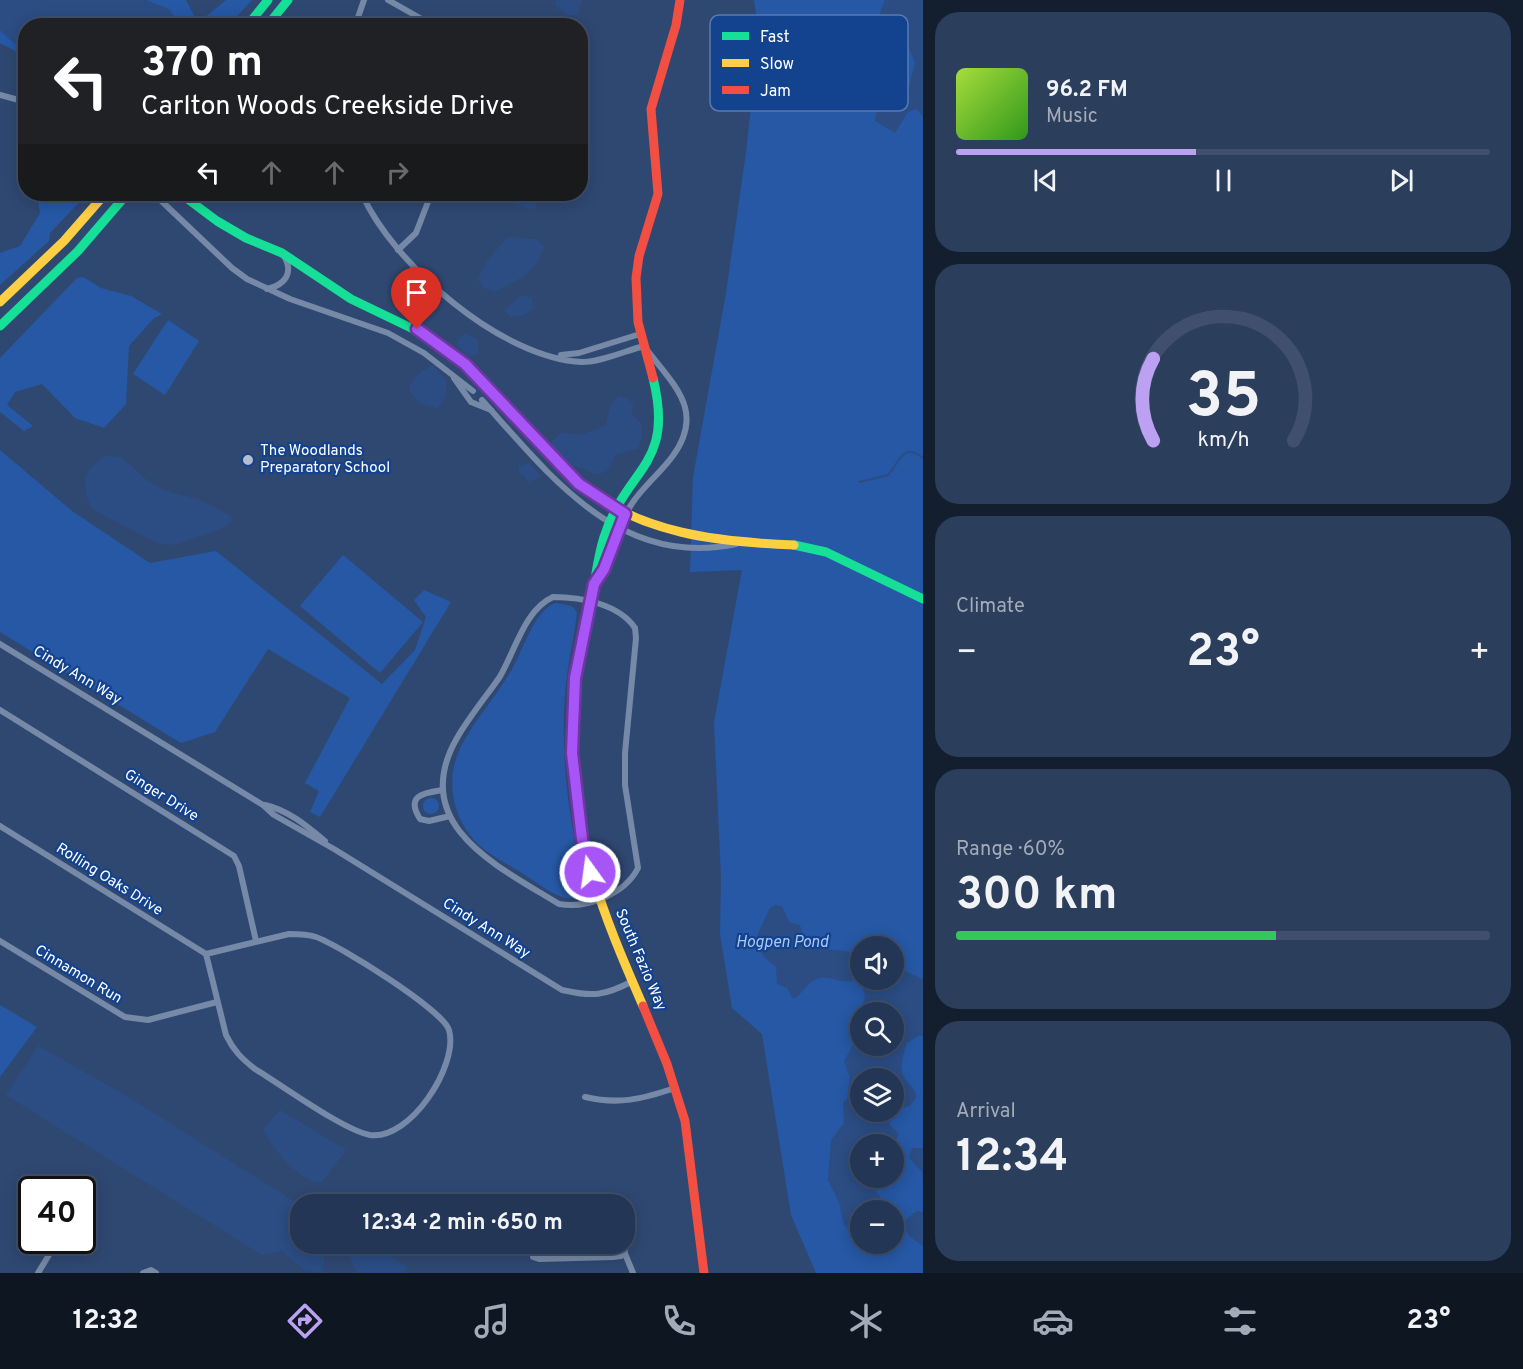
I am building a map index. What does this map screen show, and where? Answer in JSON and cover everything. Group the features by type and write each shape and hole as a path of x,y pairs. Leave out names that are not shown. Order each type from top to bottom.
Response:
{"street":[{"path":"253,18 268,0"},
{"path":"273,18 288,0"},
{"path":"358,18 364,0"},
{"path":"388,0 420,18"},
{"name":"South Fazio Way","path":"594,584 594,568 609,521 624,492 644,471 655,449 660,423 657,391 640,334 635,302 636,273 658,193 648,127 652,98 674,39 680,0"},
{"path":"0,95 18,100"},
{"path":"0,302 64,241 99,201"},
{"path":"0,326 78,251 121,201"},
{"path":"161,201 232,268 266,289 388,333 409,344 438,362 453,377 471,402 491,410"},
{"path":"191,201 234,231 282,252 351,299 417,329 450,351 496,390 501,400 564,470 625,514 651,525 740,543 796,545 826,552 923,599"},
{"path":"366,201 375,218 413,268 495,333 528,349 583,362 644,346"},
{"path":"398,250 416,233 428,201"},
{"path":"266,289 277,287 287,277 289,264 282,252"},
{"path":"409,344 417,329"},
{"path":"554,356 579,353 640,334"},
{"name":"South Fazio Way","path":"644,346 685,402 688,420 685,437 671,458 625,514 604,569 594,584 588,602 575,678 572,753 582,839 598,898 633,981 686,1122 695,1173 704,1273"},
{"path":"453,377 473,391"},
{"path":"482,400 552,479 571,497 609,521 680,548 707,550 740,543"},
{"path":"491,410 501,400"},
{"path":"553,597 588,602 617,610 629,618 635,628 625,753 625,785 638,868 621,891 581,905 559,904 472,849 450,816 444,790 445,768 457,738 499,678 532,612 541,602 553,597"},
{"name":"Cindy Ann Way","path":"0,644 264,805 277,807 302,822 334,849 562,990 587,996 609,993 633,981"},
{"name":"Ginger Drive","path":"0,710 234,856 239,866 256,941"},
{"path":"444,790 422,794 415,801 414,810 420,819 429,821 450,816"},
{"name":"Rolling Oaks Drive","path":"0,826 206,954"},
{"path":"289,934 316,937 430,1007 442,1018 451,1039 448,1059 433,1088 415,1115 390,1134 380,1136 357,1130 242,1059 226,1035 206,954 289,934"},
{"name":"Cinnamon Run","path":"0,941 125,1017 148,1020 217,1002"},
{"path":"585,1097 607,1102 635,1101 675,1088"},
{"path":"38,1273 50,1254"},
{"path":"533,1254 533,1257 539,1259 613,1257 622,1254"},
{"path":"626,1254 633,1273"},
{"path":"144,1272 156,1273"}],"shaded area":[{"path":"146,0 186,0 195,18 174,18 170,10"},
{"path":"226,0 252,0 235,18 204,18"},
{"path":"754,0 923,0 923,1273 816,1273 791,1215 762,1034 732,1008 720,934 721,878 714,722 742,570 690,572 693,477 726,293 750,111 908,111 908,15 756,15"},
{"path":"0,30 18,44 18,52 0,43"},
{"path":"38,201 80,201 50,233 49,241 0,285 0,253 20,246 40,213"},
{"path":"83,277 101,288 131,296 162,314 154,318 129,346 126,404 104,428 75,418 42,384 15,392 7,405 33,426 24,431 0,412 0,358 77,278"},
{"path":"168,320 199,341 165,395 133,374"},
{"path":"0,450 72,511 150,563 216,551 382,684 415,650 426,617 414,600 424,590 451,602 320,817 310,812 319,791 305,783 350,698 268,649 215,732 181,743 0,632"},
{"path":"343,555 423,622 380,673 300,606"},
{"path":"556,603 572,606 577,612 566,684 564,719 565,769 575,842 585,890 582,897 574,898 559,896 479,845 469,834 456,809 452,781 454,767 464,741 506,678 536,621 542,613"},
{"path":"431,798 439,806 431,814 423,806"},
{"path":"0,1005 37,1027 0,1077"}],"water":[{"path":"0,0 146,0 170,10 175,18 18,18 18,44 0,30"},
{"path":"556,0 582,0 577,15 567,15 556,6"},
{"path":"885,0 923,0 923,117 917,109 908,112 895,133 875,121 876,111 908,111 908,90 915,63 908,45 908,15 879,15"},
{"path":"503,201 537,201 534,210"},
{"path":"508,237 536,239 544,246 536,263 526,275 495,292 484,288 477,279 489,258"},
{"path":"522,295 532,298 533,309 522,316 511,317 504,310"},
{"path":"466,334 478,340 478,353 470,357 447,382 444,399 437,408 419,403 409,391 412,382 424,370 449,354 460,337"},
{"path":"620,396 628,398 633,404 632,416 642,426 642,439 638,449 616,454 607,471 597,475 574,466 561,467 527,482 526,477 519,474 519,466 529,463 562,432 580,435 605,426 611,405"},
{"path":"105,456 121,457 148,481 166,491 198,499 231,516 232,521 226,527 174,545 157,543 92,509 86,495 85,479 90,468"},
{"name":"Hogpen Pond","path":"775,905 782,906 789,922 800,925 804,942 818,948 850,952 850,981 820,978 793,999 787,988 777,984 776,967 763,956 755,940 770,908"},
{"name":"Hogpen Pond","path":"904,970 923,979 923,1036 918,1036 907,1043 904,1052 904,1002 864,1002 862,990 904,990"},
{"path":"38,1046 122,1093 290,1198 290,1254 323,1254 323,1273 305,1270 281,1251 262,1255 6,1095"},
{"name":"Hogpen Pond","path":"850,1050 850,1056 903,1056 902,1068 850,1068 850,1078 844,1061"},
{"name":"Hogpen Pond","path":"904,1077 916,1097 910,1106 904,1108"},
{"name":"Hogpen Pond","path":"850,1078 850,1122 889,1122 899,1134 850,1134 850,1188 874,1188 882,1200 850,1200 850,1231 844,1225 839,1203 828,1180 831,1140 844,1123 843,1102 847,1099"},
{"path":"280,1110 346,1150 322,1182 305,1178 288,1164 263,1130"},
{"path":"912,1148 923,1148 923,1180 922,1172 909,1158"},
{"path":"917,1211 923,1212 923,1246 909,1236 905,1227 907,1218"},
{"path":"348,1254 388,1254 407,1267 406,1273 357,1273"}],"pier":[{"path":"456,345 471,358 448,383 434,366"},
{"path":"547,443 569,467 545,480 527,461"}],"waterway":[{"path":"859,482 888,475 906,453 916,453 923,458"}],"traffic: fast":[{"path":"253,18 268,0"},
{"path":"273,18 288,0"},
{"path":"0,326 78,251 121,201"},
{"path":"190,201 217,221 246,238 282,253 351,299 434,339 465,364 551,454"},
{"path":"572,736 578,670 604,537 624,495 653,449 658,430 658,407 653,378"},
{"path":"794,545 826,552 923,599"}],"traffic: slow":[{"path":"0,302 64,241 99,201"},
{"path":"551,454 580,485 604,502 655,525 709,538 794,545"},
{"path":"572,736 578,809 592,875 614,938 643,1006"}],"traffic: jam":[{"path":"653,378 638,322 636,278 639,256 658,194 651,109 676,25 680,0"},
{"path":"643,1006 667,1064 685,1121 704,1273"}],"place":[{"name":"The Woodlands Preparatory School","path":"248,460"}],"route":[{"path":"417,329 434,339 465,364 492,394 525,424 552,458 579,484 625,514 604,569 594,584 588,602 575,678 572,753 582,839 590,872"}]}
